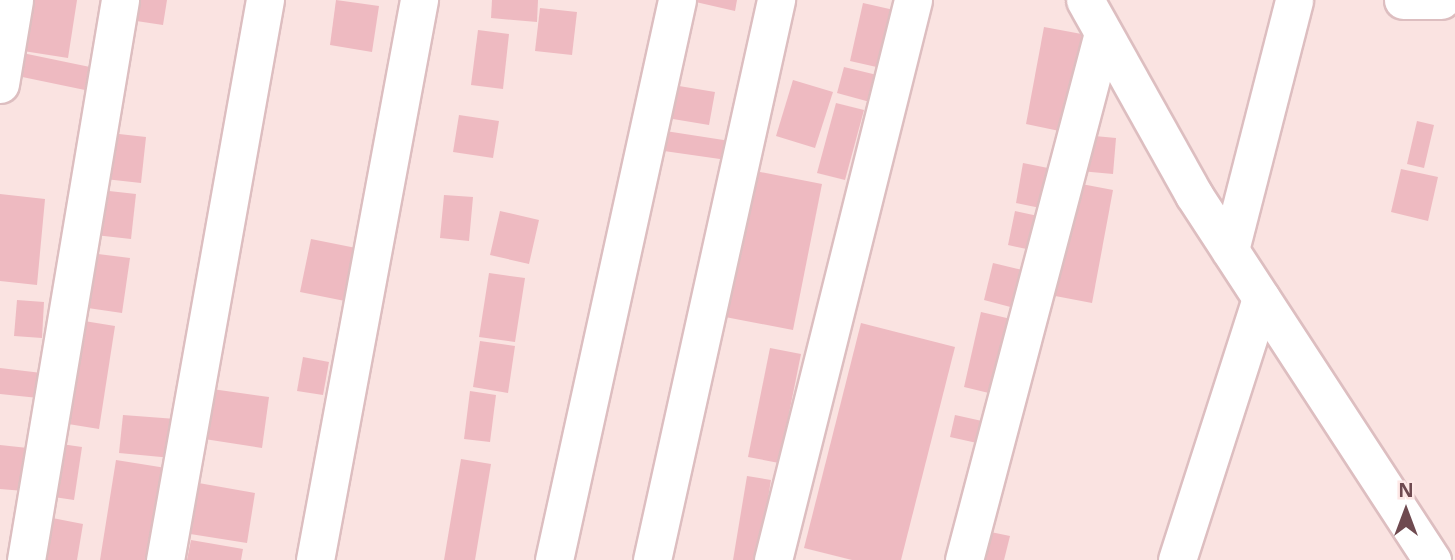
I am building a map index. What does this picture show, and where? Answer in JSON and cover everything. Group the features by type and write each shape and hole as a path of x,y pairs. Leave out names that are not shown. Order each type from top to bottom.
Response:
{"street":[{"path":"0,84 14,0"},
{"path":"26,560 120,0"},
{"path":"164,560 265,0"},
{"path":"315,560 419,0"},
{"path":"554,560 677,0"},
{"path":"652,560 776,0"},
{"path":"773,560 913,0"},
{"path":"1085,0 1230,250 1432,560"},
{"path":"1230,250 1294,0"},
{"path":"1403,0 1441,0"},
{"path":"964,560 1103,33"},
{"path":"1178,560 1261,298"}],"building":[{"path":"25,0 77,0 68,58 17,50"},
{"path":"126,0 167,0 163,25 123,19"},
{"path":"336,0 379,6 372,52 330,45"},
{"path":"492,0 538,0 537,22 491,18"},
{"path":"687,0 737,0 735,11"},
{"path":"863,3 894,10 881,68 850,61"},
{"path":"540,8 577,12 572,55 535,51"},
{"path":"1044,27 1087,35 1069,133 1026,124"},
{"path":"478,30 509,34 503,89 471,85"},
{"path":"8,50 90,67 85,90 3,73"},
{"path":"844,67 877,75 870,102 837,93"},
{"path":"793,80 833,92 815,148 776,136"},
{"path":"667,84 715,92 709,125 661,117"},
{"path":"836,103 864,110 845,180 817,173"},
{"path":"459,115 499,121 493,158 453,152"},
{"path":"1417,121 1434,125 1424,168 1407,164"},
{"path":"659,130 730,141 727,160 657,150"},
{"path":"101,132 146,137 141,183 96,178"},
{"path":"1084,135 1116,138 1113,174 1080,171"},
{"path":"1023,163 1058,170 1050,210 1016,203"},
{"path":"1401,169 1438,177 1428,221 1391,212"},
{"path":"750,170 822,184 793,330 720,316"},
{"path":"1071,182 1113,190 1092,303 1050,295"},
{"path":"91,189 136,194 131,239 86,234"},
{"path":"0,194 45,199 37,285 0,281"},
{"path":"444,195 473,197 469,241 440,238"},
{"path":"500,211 539,220 529,264 490,255"},
{"path":"1015,211 1052,219 1045,253 1008,245"},
{"path":"311,239 356,248 345,301 300,292"},
{"path":"82,252 130,258 122,313 74,306"},
{"path":"993,263 1027,271 1018,309 984,300"},
{"path":"489,273 525,278 515,342 479,337"},
{"path":"17,300 44,302 42,338 14,336"},
{"path":"981,312 1011,319 993,394 964,387"},
{"path":"78,320 115,326 99,429 62,423"},
{"path":"861,323 955,347 901,560 852,560 804,548"},
{"path":"480,341 515,346 508,393 473,387"},
{"path":"770,348 801,354 779,463 748,457"},
{"path":"303,357 329,362 323,395 297,391"},
{"path":"0,368 50,374 48,399 0,394"},
{"path":"205,388 269,397 262,448 198,438"},
{"path":"470,391 496,395 490,442 464,439"},
{"path":"123,415 176,419 172,458 119,453"},
{"path":"955,415 991,423 986,445 950,437"},
{"path":"54,443 82,447 74,500 47,496"},
{"path":"0,445 28,448 24,491 0,489"},
{"path":"461,459 491,464 475,560 444,560"},
{"path":"116,460 166,468 152,560 100,560"},
{"path":"747,476 771,480 758,560 733,560"},
{"path":"193,482 255,493 247,543 184,533"},
{"path":"42,516 83,524 77,560 34,560"},
{"path":"981,530 1010,536 1004,560 974,560"},
{"path":"191,540 243,549 241,560 187,560"}]}
